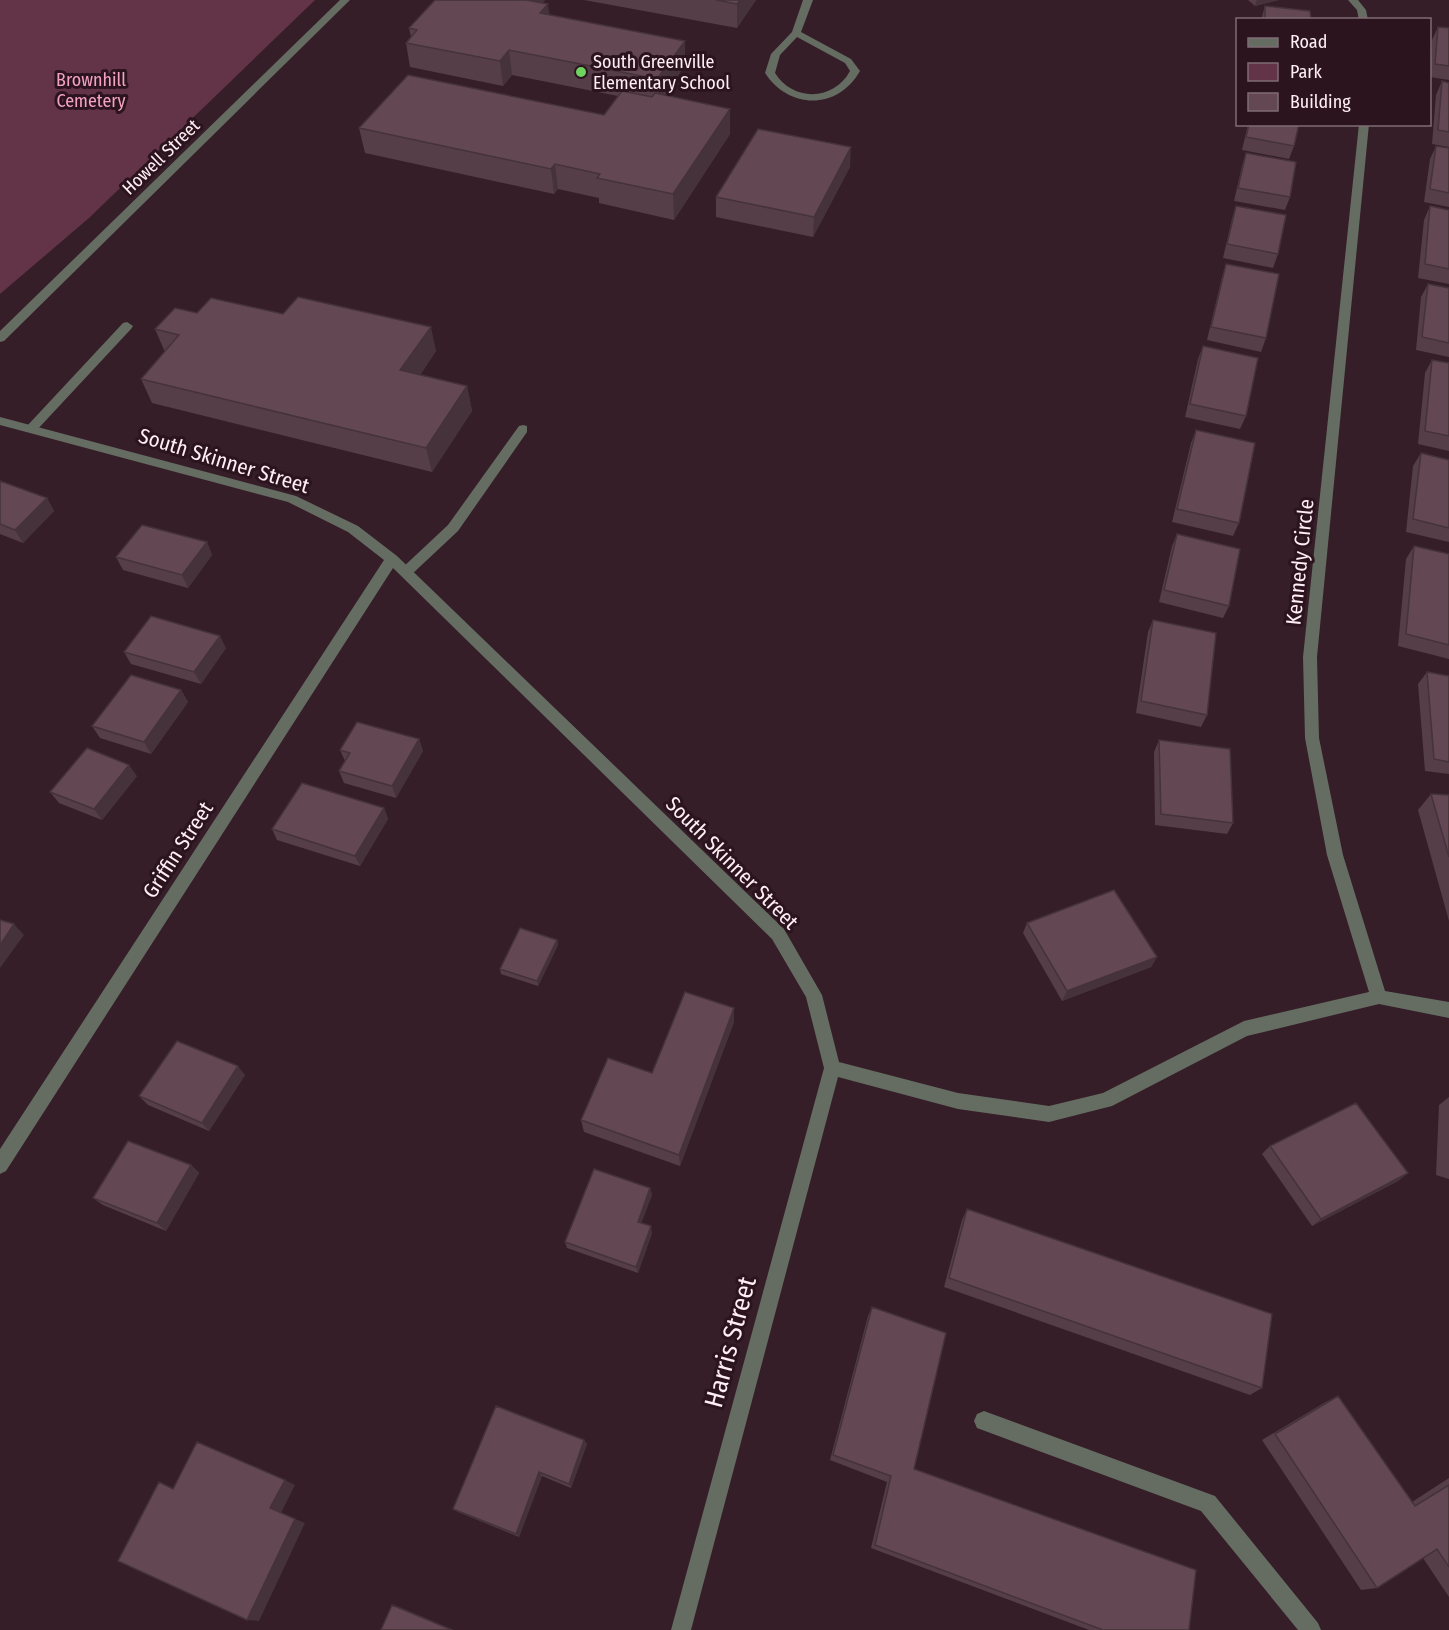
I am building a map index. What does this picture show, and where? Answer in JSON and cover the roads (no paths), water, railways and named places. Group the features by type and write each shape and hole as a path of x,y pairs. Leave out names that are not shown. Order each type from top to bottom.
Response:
{"street":[{"name":"Howell Street","path":"0,338 345,0"},
{"path":"796,33 848,61 855,71 852,81 843,91 831,96 810,96 794,94 774,84 770,73 776,54 796,33 808,0"},
{"path":"1353,0 1361,10 1363,18"},
{"name":"Kennedy Circle","path":"1364,126 1310,657 1312,738 1335,855 1379,997"},
{"path":"31,429 127,326"},
{"name":"South Skinner Street","path":"0,421 292,499 353,529 392,559 778,934 814,995 832,1068"},
{"path":"406,572 453,528 523,429"},
{"name":"Griffin Street","path":"0,1165 392,559"},
{"path":"832,1068 958,1101 1049,1114 1106,1100 1244,1029 1379,997 1449,1010"},
{"name":"Harris Street","path":"681,1630 832,1068"},
{"path":"984,1421 1208,1503 1311,1630"}],"place":[{"name":"South Greenville Elementary School","path":"581,72"}],"park label":[{"name":"Brownhill Cemetery","path":"91,90"}]}
